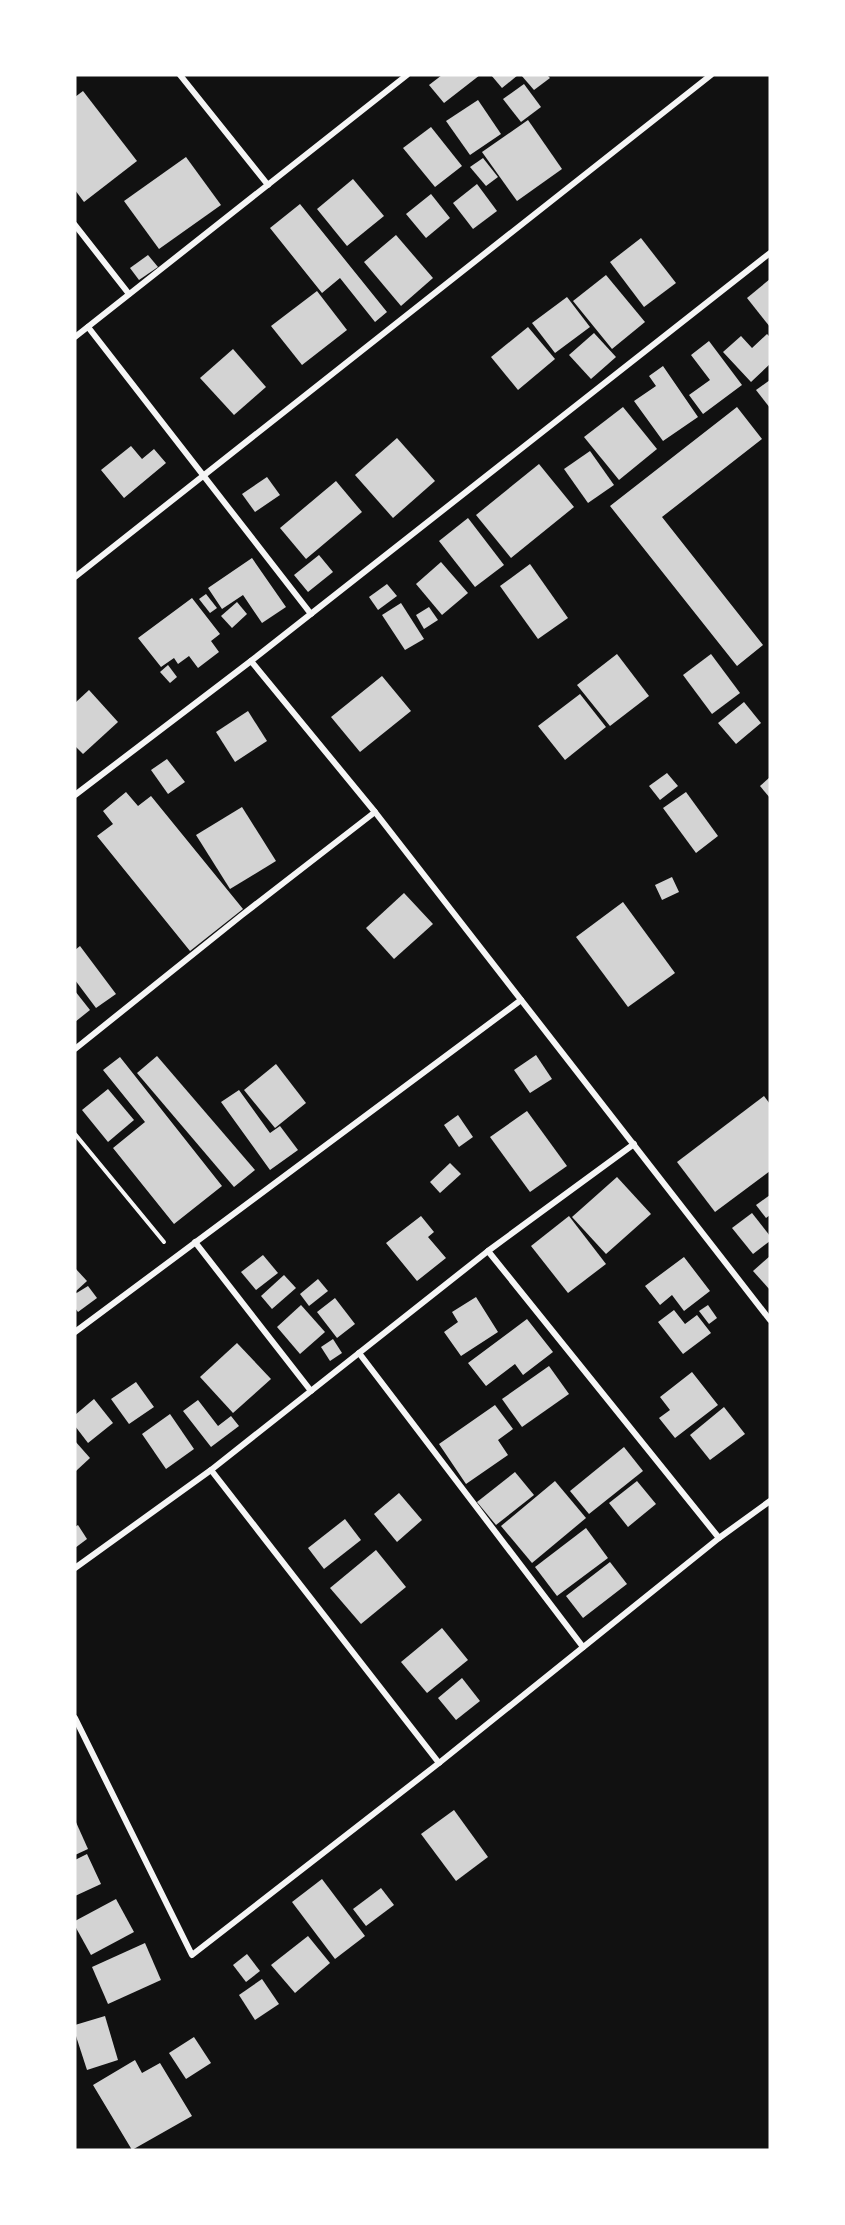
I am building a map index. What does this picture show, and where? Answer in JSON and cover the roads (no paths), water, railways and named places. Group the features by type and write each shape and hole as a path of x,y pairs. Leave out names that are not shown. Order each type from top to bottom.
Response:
{"street":[{"path":"180,75 268,185"},
{"path":"75,578 711,75"},
{"path":"75,337 403,76"},
{"path":"75,225 129,294"},
{"path":"75,795 312,614 770,253"},
{"path":"88,327 312,614"},
{"path":"251,661 375,812 770,1320"},
{"path":"75,1049 375,812"},
{"path":"75,1332 521,1000"},
{"path":"75,1568 211,1470 488,1251 634,1144"},
{"path":"195,1242 311,1391"},
{"path":"488,1251 719,1538"},
{"path":"359,1353 583,1647"},
{"path":"211,1470 439,1763"},
{"path":"75,1718 192,1955 439,1763 719,1538 770,1501"}]}
